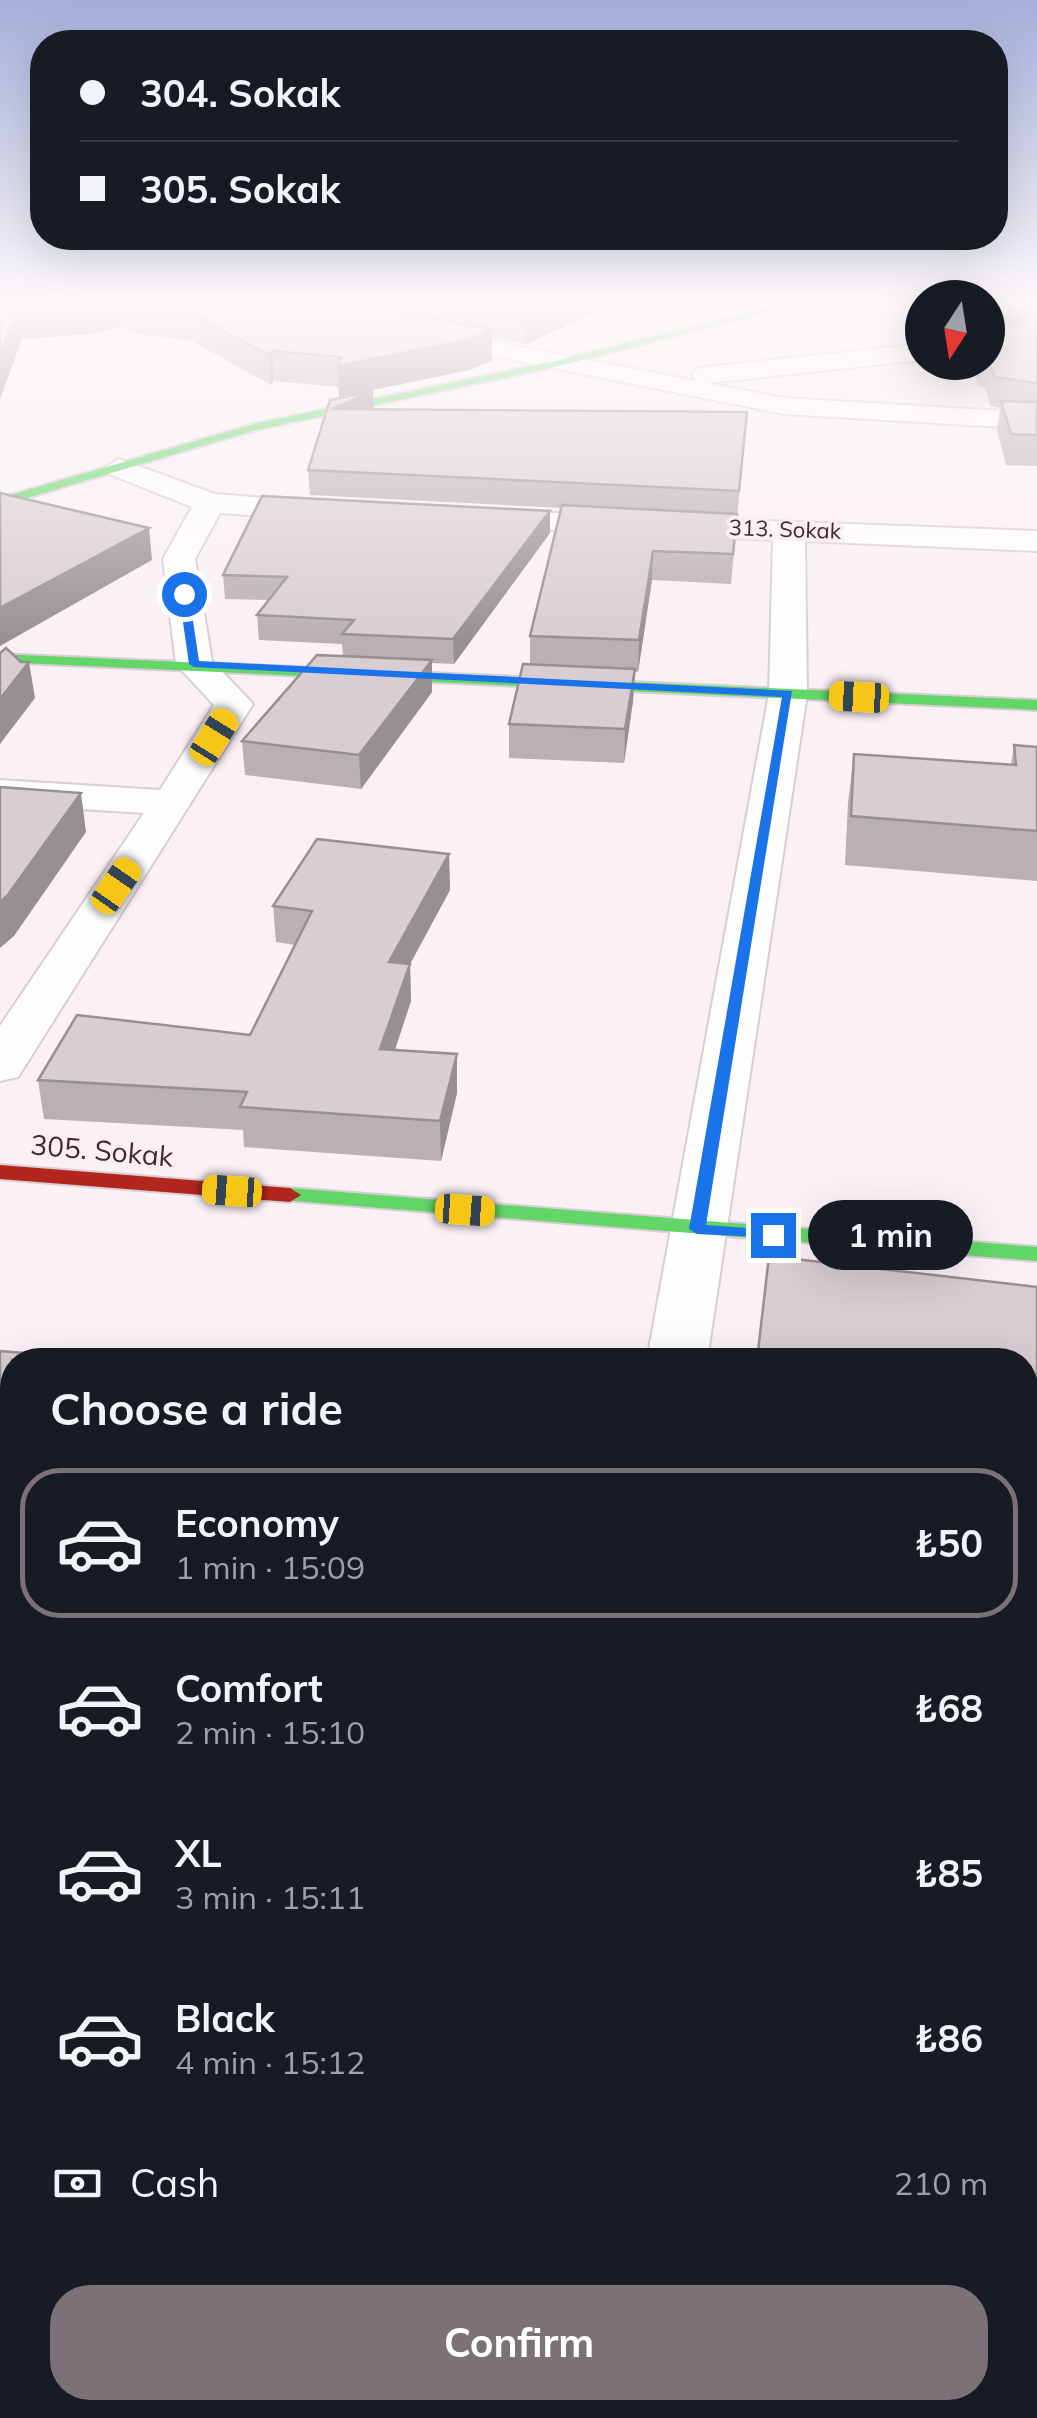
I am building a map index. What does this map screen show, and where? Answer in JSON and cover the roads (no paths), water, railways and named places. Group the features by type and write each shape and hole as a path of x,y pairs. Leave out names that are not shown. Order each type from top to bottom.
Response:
{"street":[{"path":"0,502 254,427 298,418"},
{"path":"998,418 1037,420"},
{"path":"119,468 210,503 366,513"},
{"path":"0,1066 58,968 174,804 234,704 194,664 179,559 210,503"},
{"name":"313. Sokak","path":"442,517 1037,541"},
{"path":"679,1348 788,694 788,528"},
{"path":"0,658 1037,705"},
{"path":"0,792 174,804"},
{"name":"305. Sokak","path":"0,1172 1037,1254"}]}
